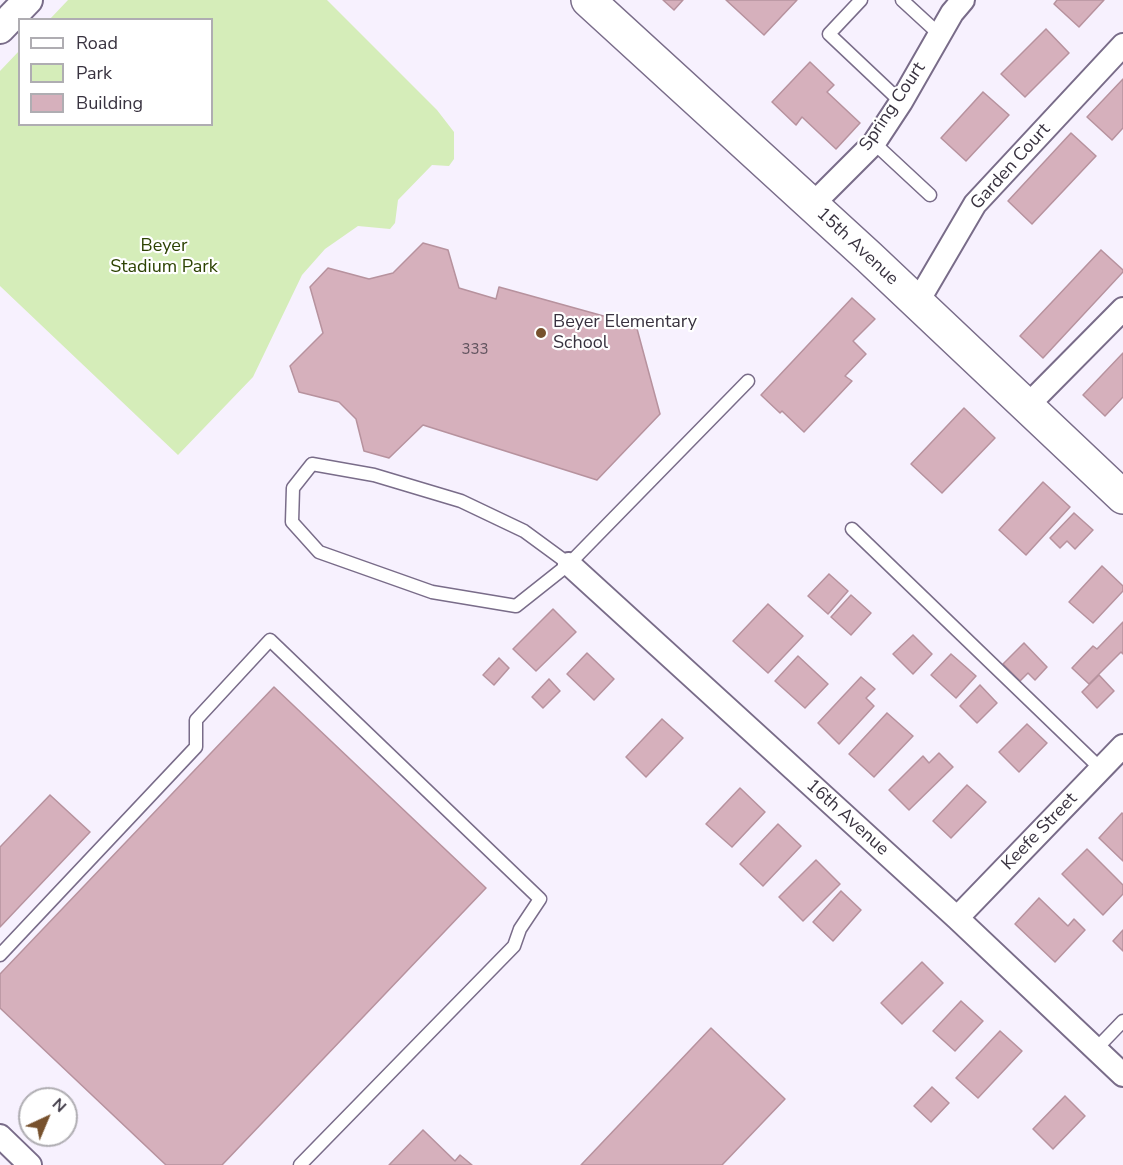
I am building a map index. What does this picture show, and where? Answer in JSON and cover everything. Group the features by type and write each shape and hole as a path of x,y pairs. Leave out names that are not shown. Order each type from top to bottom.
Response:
{"main road":[{"name":"15th Avenue","path":"599,4 1123,497"}],"street":[{"path":"0,29 28,0"},
{"name":"Spring Court","path":"812,205 874,143 901,102 952,13 963,0"},
{"name":"Garden Court","path":"917,303 975,204 1123,45"},
{"path":"1027,406 1123,309"},
{"name":"16th Avenue","path":"569,564 957,918 1123,1075"},
{"name":"Keefe Street","path":"957,918 1123,746"},
{"path":"0,1136 30,1165"}],"lane":[{"path":"861,0 830,34 901,102"},
{"path":"902,0 939,34"},
{"path":"874,143 930,195"},
{"path":"569,564 524,531 461,501 374,475 312,464 293,488 292,522 319,552 432,592 516,606 569,564 748,381"},
{"path":"852,530 1101,769"},
{"path":"0,955 195,747 196,720 270,640 540,899 520,929 514,946 300,1165"},
{"path":"1095,1049 1123,1021"}],"green space":[{"name":"Beyer Stadium Park","path":"68,0 327,0 437,110 454,132 454,159 449,166 432,165 398,200 395,223 390,229 358,226 325,249 302,275 253,377 178,455 0,286 0,71 18,52 18,126 213,126 213,18 51,18"}],"building":[{"path":"663,0 683,0 674,10"},
{"path":"726,0 797,0 764,35"},
{"path":"1057,0 1104,0 1079,27 1054,4"},
{"path":"1046,29 1069,53 1025,97 1001,74"},
{"path":"810,62 834,85 827,92 860,123 836,149 802,117 796,125 772,102"},
{"path":"1123,79 1123,128 1112,140 1087,117"},
{"path":"983,92 1009,115 966,161 941,138"},
{"path":"1071,133 1096,156 1032,224 1008,201"},
{"path":"423,243 448,250 459,288 496,299 499,287 636,325 660,414 597,480 423,425 389,458 364,451 356,419 339,402 299,392 290,366 323,333 310,287 328,268 369,279 393,273"},
{"path":"1101,250 1123,272 1043,358 1020,336"},
{"path":"852,298 875,319 853,341 866,354 845,376 852,381 804,432 761,395"},
{"path":"1123,353 1123,397 1105,416 1083,395"},
{"path":"964,408 995,438 942,493 911,464"},
{"path":"1043,482 1070,507 1026,555 999,530"},
{"path":"1074,513 1093,530 1075,549 1067,541 1060,548 1050,538"},
{"path":"1102,566 1123,586 1123,591 1093,623 1069,602"},
{"path":"829,574 848,591 828,614 808,596"},
{"path":"851,595 871,613 851,635 831,617"},
{"path":"768,604 803,636 768,673 733,641"},
{"path":"553,609 576,632 536,671 513,649"},
{"path":"1123,622 1123,654 1121,652 1089,684 1072,668 1093,646 1097,649"},
{"path":"913,635 932,654 913,674 893,654"},
{"path":"1024,643 1047,667 1035,680 1028,673 1020,681 1003,664"},
{"path":"587,653 614,679 594,700 567,674"},
{"path":"951,654 976,676 956,698 931,675"},
{"path":"798,656 828,684 805,708 775,681"},
{"path":"499,658 509,668 494,685 483,675"},
{"path":"1099,675 1114,691 1097,708 1082,692"},
{"path":"861,677 875,689 866,698 874,706 839,744 818,723"},
{"path":"549,679 560,691 543,708 532,697"},
{"path":"980,685 997,703 977,723 960,706"},
{"path":"274,687 486,888 222,1165 166,1165 0,1008 0,974"},
{"path":"887,713 913,736 874,777 849,754"},
{"path":"662,719 683,738 646,777 626,757"},
{"path":"1027,724 1047,743 1019,772 999,752"},
{"path":"939,753 953,767 909,810 889,790 923,756 929,763"},
{"path":"967,785 986,802 951,838 933,821"},
{"path":"740,788 765,812 732,847 706,824"},
{"path":"50,795 90,832 0,927 0,847"},
{"path":"1123,814 1123,861 1099,838"},
{"path":"778,824 801,846 763,886 740,864"},
{"path":"1087,849 1123,885 1123,894 1103,915 1062,874"},
{"path":"816,860 840,884 803,921 779,897"},
{"path":"841,891 861,910 833,941 813,922"},
{"path":"1039,898 1068,926 1074,919 1085,930 1055,962 1015,924"},
{"path":"1123,930 1123,951 1113,941"},
{"path":"922,962 943,983 902,1024 881,1003"},
{"path":"961,1001 983,1021 955,1051 933,1031"},
{"path":"711,1028 785,1099 722,1165 581,1165"},
{"path":"1000,1031 1022,1051 978,1098 956,1078"},
{"path":"932,1087 949,1103 931,1122 914,1106"},
{"path":"1065,1096 1085,1116 1053,1149 1033,1129"},
{"path":"423,1130 455,1161 460,1155 472,1165 389,1165"}],"place":[{"name":"Beyer Elementary School","path":"541,333"}]}
